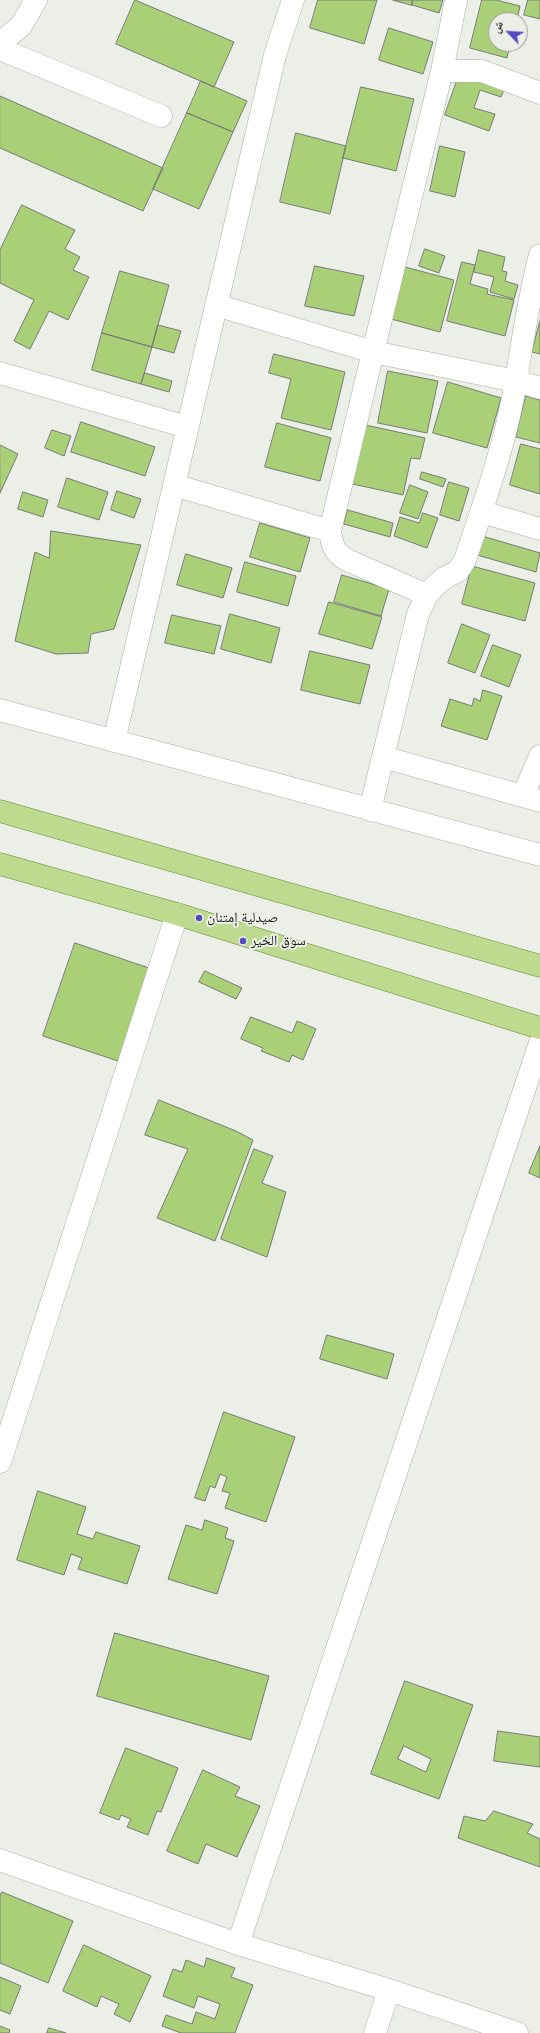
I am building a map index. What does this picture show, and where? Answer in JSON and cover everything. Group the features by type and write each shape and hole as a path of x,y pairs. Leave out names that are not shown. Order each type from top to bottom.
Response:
{"main road":[{"path":"0,812 540,966"},
{"path":"0,864 177,914 540,1028"}],"street":[{"path":"0,43 20,26 36,0"},
{"path":"114,741 275,55 293,0"},
{"path":"427,595 338,555 333,547 330,531 442,71 456,0"},
{"path":"0,49 161,116"},
{"path":"442,71 482,71 540,94"},
{"path":"370,810 418,614 427,595 444,578 458,571 465,560 497,465 516,381 532,286 540,255"},
{"path":"216,305 373,352 516,381 540,388"},
{"path":"0,373 187,427"},
{"path":"174,485 330,531"},
{"path":"482,512 540,529"},
{"path":"0,710 540,856"},
{"path":"383,757 531,798 540,756"},
{"path":"0,1462 177,914"},
{"path":"238,1944 540,1044"},
{"path":"0,1860 238,1944 389,1990 517,2033"},
{"path":"375,2033 389,1990"}],"building":[{"path":"135,0 234,42 214,87 116,44"},
{"path":"318,0 377,0 364,44 310,28"},
{"path":"393,0 413,0 412,5"},
{"path":"413,0 443,0 439,13 412,5"},
{"path":"482,0 496,0 520,6 519,12 488,12 488,52 508,52 507,58 470,48"},
{"path":"528,0 540,0 540,19 528,16 528,12 525,12"},
{"path":"389,28 433,42 423,74 379,60"},
{"path":"460,72 505,87 501,97 480,90 474,108 495,114 489,131 445,115"},
{"path":"201,81 247,101 233,132 187,113"},
{"path":"361,87 414,99 396,171 343,158"},
{"path":"0,96 163,168 143,211 0,148"},
{"path":"187,113 233,132 199,209 153,189"},
{"path":"296,133 346,146 330,214 280,202"},
{"path":"440,146 465,152 455,197 430,191"},
{"path":"22,205 75,230 65,249 80,257 73,270 89,277 68,320 49,311 30,349 14,341 34,300 0,283 0,250"},
{"path":"425,249 445,256 439,273 419,266"},
{"path":"479,250 505,257 502,271 507,272 505,281 518,285 514,299 490,292 494,277 474,272"},
{"path":"462,262 475,265 470,284 488,289 487,294 514,300 505,336 447,321"},
{"path":"315,266 364,276 354,316 305,306"},
{"path":"405,267 454,280 440,332 391,319"},
{"path":"120,271 169,285 152,347 102,333"},
{"path":"540,321 540,354 532,352"},
{"path":"158,325 181,331 174,353 152,347"},
{"path":"102,333 152,347 141,384 92,370"},
{"path":"274,354 345,372 331,430 281,418 291,379 269,373"},
{"path":"388,371 438,381 427,433 378,423"},
{"path":"145,373 172,381 169,392 141,384"},
{"path":"448,382 501,398 487,448 433,433"},
{"path":"526,396 540,400 540,443 516,437"},
{"path":"81,422 155,447 145,476 71,452"},
{"path":"277,423 331,438 320,481 265,467"},
{"path":"361,424 425,438 420,459 411,458 403,495 348,483"},
{"path":"52,430 71,436 64,456 45,448"},
{"path":"521,444 540,449 540,494 510,485"},
{"path":"0,445 18,454 0,493"},
{"path":"422,472 446,479 443,487 420,479"},
{"path":"67,478 108,492 99,520 58,507"},
{"path":"449,482 469,488 459,521 440,515"},
{"path":"410,485 428,492 418,519 400,513"},
{"path":"117,491 141,499 134,518 111,510"},
{"path":"23,492 48,500 43,517 18,509"},
{"path":"348,510 393,523 390,537 344,524"},
{"path":"423,513 438,518 427,548 394,536 400,517 419,523"},
{"path":"260,523 310,538 300,572 250,557"},
{"path":"51,531 141,545 114,629 91,634 88,653 56,654 15,641 35,552 49,558"},
{"path":"482,536 540,553 536,572 477,555"},
{"path":"186,554 232,568 223,598 177,585"},
{"path":"245,562 296,576 288,606 237,592"},
{"path":"472,566 535,583 525,621 462,604"},
{"path":"342,575 389,589 381,616 334,602"},
{"path":"329,602 382,617 372,649 319,634"},
{"path":"230,614 280,628 271,663 221,649"},
{"path":"172,615 221,626 214,654 165,643"},
{"path":"462,624 490,635 475,673 448,663"},
{"path":"493,645 521,655 509,687 481,676"},
{"path":"310,651 370,665 360,704 301,690"},
{"path":"483,690 502,696 487,740 441,726 450,699 472,706 474,698 480,701"},
{"path":"75,943 149,968 118,1061 43,1036"},
{"path":"205,971 242,988 236,999 199,982"},
{"path":"251,1017 292,1033 297,1021 316,1029 303,1060 292,1055 289,1062 261,1051 263,1048 241,1039"},
{"path":"159,1100 236,1131 253,1140 215,1241 157,1218 188,1149 145,1135"},
{"path":"540,1146 540,1178 529,1173"},
{"path":"254,1149 273,1156 262,1183 286,1192 267,1257 221,1239"},
{"path":"327,1335 394,1354 387,1379 320,1359"},
{"path":"224,1412 295,1437 266,1522 225,1508 230,1493 222,1491 227,1477 220,1474 215,1488 210,1486 205,1501 195,1498"},
{"path":"38,1491 86,1507 77,1534 93,1539 96,1532 140,1546 127,1584 78,1569 82,1558 71,1554 64,1575 17,1560"},
{"path":"205,1520 228,1528 225,1538 234,1541 217,1594 168,1579 186,1525 202,1530"},
{"path":"115,1633 269,1676 251,1740 97,1696"},
{"path":"405,1681 473,1705 439,1799 371,1774","holes":["404,1746 431,1759 426,1772 398,1759"]},
{"path":"498,1731 540,1737 540,1767 494,1761"},
{"path":"126,1748 178,1768 161,1812 157,1811 148,1835 127,1827 131,1819 121,1815 119,1820 100,1813"},
{"path":"203,1770 240,1787 235,1796 260,1806 237,1857 206,1844 198,1864 167,1851"},
{"path":"494,1811 533,1824 527,1833 540,1839 540,1867 458,1838 464,1816 485,1821"},
{"path":"2,1892 73,1921 48,1983 0,1963 0,1896"},
{"path":"84,1945 151,1976 130,2022 114,2014 119,2004 101,1996 97,2007 63,1991"},
{"path":"207,1958 235,1968 231,1977 253,1985 235,2033 181,2033 162,2026 166,2015 192,2024 196,2012 215,2019 220,2004 198,1996 194,2008 163,1996 173,1969 182,1972 186,1960 204,1967"},
{"path":"0,1977 21,1986 10,2014 0,2010"},
{"path":"0,2026 10,2030 9,2033 0,2033"},
{"path":"49,2028 66,2033 47,2033"}],"place":[{"name":"صيدلية إمتنان","path":"199,918"},
{"name":"سوق الخير","path":"243,941"}]}
